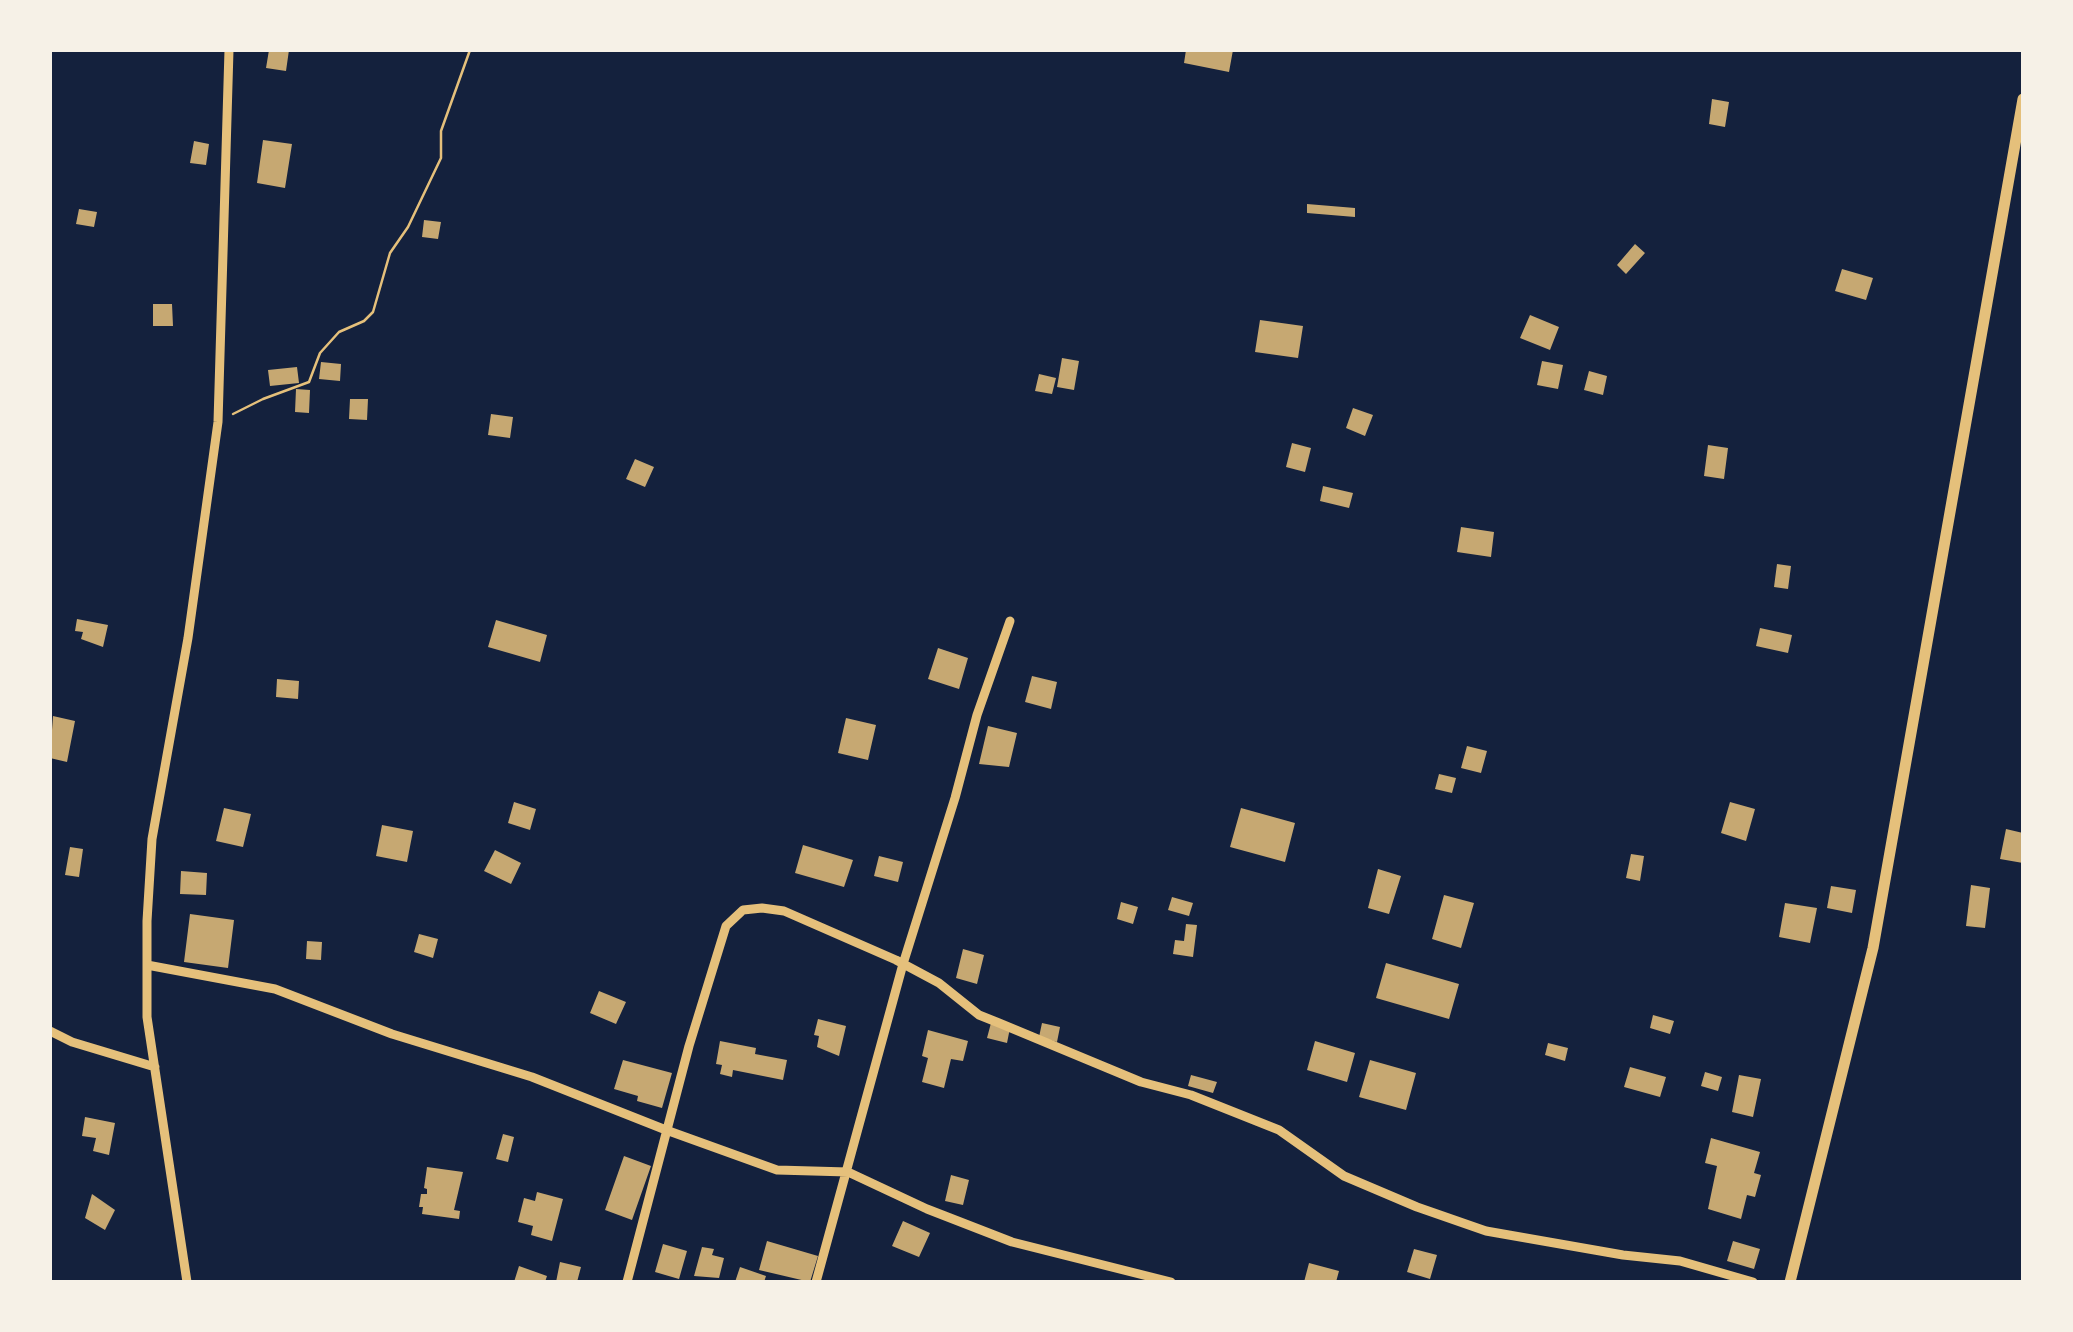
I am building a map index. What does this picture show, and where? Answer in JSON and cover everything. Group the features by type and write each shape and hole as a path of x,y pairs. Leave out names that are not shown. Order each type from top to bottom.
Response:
{"street":[{"path":"187,1282 147,1016 147,964 152,839 188,638 218,422 229,50"},
{"path":"1790,1282 1873,948 2023,99"},
{"path":"816,1282 903,964 977,715 1010,621"},
{"path":"627,1282 716,952 726,926 743,910 762,908 784,911 903,964 979,1014 1141,1082 1191,1095 1257,1120 1297,1140 1344,1176 1418,1207 1486,1231 1622,1256 1680,1261 1753,1282"},
{"path":"147,964 275,989 392,1034 532,1077 777,1170 848,1172 1012,1242 1171,1282"},
{"path":"50,1032 155,1066"}],"path":[{"path":"218,422 262,399 309,382 320,353 338,332 364,321 374,312 390,253 408,227 441,158 441,131 470,50"}],"building":[{"path":"269,50 289,50 286,71 266,68"},
{"path":"1186,50 1233,50 1229,72 1184,63"},
{"path":"1712,99 1729,102 1725,127 1709,124"},
{"path":"263,140 292,144 285,188 257,183"},
{"path":"194,141 209,144 206,165 190,163"},
{"path":"1307,204 1355,208 1355,217 1307,213"},
{"path":"79,209 97,212 94,227 76,224"},
{"path":"424,220 441,222 438,239 422,237"},
{"path":"1635,244 1645,253 1626,274 1617,265"},
{"path":"1842,269 1873,278 1866,300 1835,291"},
{"path":"153,304 172,304 173,326 153,326"},
{"path":"1530,315 1559,327 1550,350 1520,338"},
{"path":"1260,320 1303,326 1298,358 1255,352"},
{"path":"1062,358 1079,361 1074,390 1057,387"},
{"path":"1542,361 1563,365 1558,389 1537,385"},
{"path":"321,362 341,364 340,381 319,379"},
{"path":"297,367 299,383 270,386 268,370"},
{"path":"1589,371 1607,376 1603,395 1584,390"},
{"path":"1039,374 1056,378 1052,394 1035,391"},
{"path":"296,389 310,390 309,413 295,412"},
{"path":"350,399 368,399 367,420 349,419"},
{"path":"1353,408 1373,415 1365,436 1346,428"},
{"path":"491,414 513,417 510,438 488,435"},
{"path":"1292,443 1311,448 1305,472 1286,467"},
{"path":"1708,445 1728,448 1724,479 1704,476"},
{"path":"635,459 654,467 645,487 626,479"},
{"path":"1323,486 1353,493 1349,508 1320,501"},
{"path":"1461,527 1494,532 1491,557 1457,552"},
{"path":"1777,564 1791,566 1788,589 1774,587"},
{"path":"77,619 108,625 103,647 81,639 83,632 75,631"},
{"path":"496,620 547,635 540,662 488,647"},
{"path":"1760,628 1792,635 1788,653 1756,646"},
{"path":"938,648 968,658 959,689 928,679"},
{"path":"1032,676 1057,682 1051,709 1025,702"},
{"path":"277,679 299,681 298,699 276,697"},
{"path":"53,716 75,721 67,762 50,758"},
{"path":"846,718 876,725 868,760 838,753"},
{"path":"988,726 1017,733 1009,767 979,764"},
{"path":"1467,746 1487,751 1481,773 1461,768"},
{"path":"1439,774 1456,778 1452,793 1435,789"},
{"path":"514,802 536,809 530,830 508,823"},
{"path":"1730,802 1755,809 1746,841 1721,833"},
{"path":"224,808 251,814 243,847 216,841"},
{"path":"1241,808 1295,823 1285,862 1230,847"},
{"path":"382,825 413,831 407,862 376,856"},
{"path":"2006,829 2023,833 2023,863 2000,859"},
{"path":"803,845 853,860 844,887 795,873"},
{"path":"70,847 83,849 79,877 65,875"},
{"path":"495,850 521,863 511,884 484,871"},
{"path":"1631,854 1644,856 1640,881 1626,878"},
{"path":"879,856 903,862 898,882 874,876"},
{"path":"1378,869 1401,876 1389,914 1368,908"},
{"path":"181,871 207,873 206,895 180,894"},
{"path":"1971,885 1990,888 1985,928 1966,926"},
{"path":"1831,886 1856,890 1852,913 1827,908"},
{"path":"1444,895 1474,903 1461,948 1432,939"},
{"path":"1172,897 1193,903 1189,916 1168,910"},
{"path":"1121,902 1138,907 1133,924 1117,919"},
{"path":"1785,903 1817,908 1810,943 1779,937"},
{"path":"190,914 234,920 228,968 184,962"},
{"path":"1186,924 1197,925 1193,957 1173,954 1175,940 1184,941"},
{"path":"419,934 438,939 433,958 414,952"},
{"path":"307,941 322,942 321,960 306,959"},
{"path":"963,949 984,955 977,984 956,978"},
{"path":"1386,963 1459,984 1449,1019 1376,998"},
{"path":"599,991 626,1002 616,1024 590,1013"},
{"path":"1653,1015 1674,1021 1670,1034 1650,1028"},
{"path":"818,1019 846,1026 839,1056 817,1047 819,1036 814,1035"},
{"path":"991,1023 1010,1028 1007,1043 987,1038"},
{"path":"1042,1023 1060,1027 1057,1042 1039,1037"},
{"path":"928,1030 968,1041 963,1061 951,1059 944,1088 922,1082 928,1058 922,1056"},
{"path":"720,1041 756,1048 755,1054 787,1060 783,1080 733,1070 732,1077 720,1074 722,1065 716,1064"},
{"path":"1315,1041 1355,1053 1347,1082 1307,1070"},
{"path":"1548,1043 1568,1048 1565,1061 1545,1055"},
{"path":"623,1060 672,1073 662,1108 614,1089"},
{"path":"1370,1060 1416,1073 1406,1110 1359,1097"},
{"path":"1630,1067 1666,1077 1660,1097 1624,1087"},
{"path":"1705,1072 1722,1077 1718,1091 1701,1086"},
{"path":"1191,1075 1217,1082 1213,1093 1188,1086"},
{"path":"1739,1075 1761,1079 1753,1117 1732,1112"},
{"path":"85,1117 115,1123 109,1155 93,1151 96,1138 82,1136"},
{"path":"503,1134 514,1137 508,1162 496,1159"},
{"path":"1711,1138 1760,1152 1754,1173 1761,1175 1755,1197 1747,1195 1741,1219 1708,1209 1717,1166 1705,1163"},
{"path":"624,1156 651,1166 632,1220 605,1210"},
{"path":"427,1167 463,1172 454,1210 460,1211 459,1219 422,1214 423,1207 419,1207 421,1194 427,1194"},
{"path":"951,1175 969,1180 963,1205 945,1201"},
{"path":"537,1192 563,1199 552,1241 531,1235 533,1226 518,1222 524,1198 535,1201"},
{"path":"92,1194 115,1210 105,1230 85,1218"},
{"path":"903,1221 930,1233 919,1257 892,1246"},
{"path":"767,1241 818,1256 810,1282 759,1270"},
{"path":"1733,1241 1760,1249 1754,1269 1727,1261"},
{"path":"663,1244 687,1251 679,1279 655,1272"},
{"path":"702,1247 714,1249 712,1255 724,1258 719,1278 694,1276"},
{"path":"1414,1249 1437,1255 1430,1279 1407,1272"},
{"path":"560,1262 581,1267 577,1282 556,1282"},
{"path":"1309,1263 1339,1271 1336,1282 1304,1282"},
{"path":"519,1266 547,1276 545,1282 514,1282"},
{"path":"740,1267 766,1276 764,1282 735,1282"}]}
